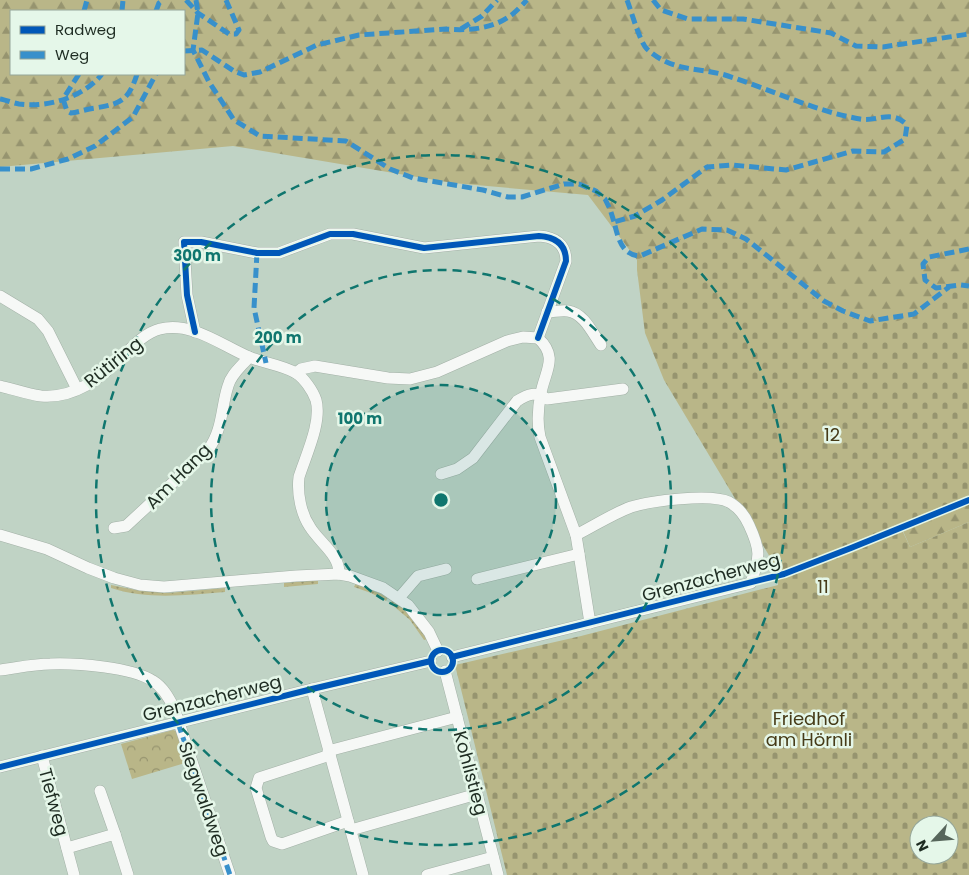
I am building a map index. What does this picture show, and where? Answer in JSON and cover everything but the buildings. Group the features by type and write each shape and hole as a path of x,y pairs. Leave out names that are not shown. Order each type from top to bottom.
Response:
{"street":[{"path":"195,332 186,295 184,242 201,242 257,253 279,253 330,234 353,234 424,248 539,236 557,240 566,254 566,261 538,338"},
{"path":"0,296 38,319 48,331 77,389"},
{"path":"547,312 568,311 576,313 582,318 601,345"},
{"name":"Rütiring","path":"0,386 42,396 55,395 77,389 88,385 106,373 135,343 148,335 160,330 178,327 195,332 249,357 296,373"},
{"path":"339,574 336,560 309,527 303,513 298,477 318,412 315,398 306,383 296,373 301,369 315,366 388,378 410,379 437,372 507,341 523,337 538,338 544,344 550,361 540,394 538,426 540,437 576,535 590,623"},
{"name":"Am Hang","path":"114,528 126,526 212,445 223,416 231,378 249,357"},
{"path":"441,474 457,469 473,458 517,401 530,394 540,394 547,399 623,389"},
{"name":"Grenzacherweg","path":"452,656 750,583 759,558 756,541 740,512 728,502 714,498 673,500 631,507 576,535"},
{"path":"0,535 47,549 88,568 140,586 164,588 339,574 361,579 399,598 408,606 424,624 435,656 436,669 445,671 451,667 452,656 444,650 435,656"},
{"path":"477,579 579,554"},
{"path":"399,598 418,576 446,569"},
{"name":"Grenzacherweg","path":"0,767 312,689 435,656"},
{"name":"Siegwaldweg","path":"0,670 49,664 109,668 131,672 154,681 165,692 174,708 230,875"},
{"name":"Kohlistieg","path":"445,671 498,875"},
{"path":"312,689 363,875"},
{"path":"457,717 329,753 260,778 256,788 271,837 273,842 278,844 477,794"},
{"name":"Tiefweg","path":"42,756 74,875"},
{"path":"100,791 128,875"},
{"name":"Tiefweg","path":"66,848 115,834"},
{"path":"427,875 493,857"}],"green space":[{"path":"0,0 969,0 969,346 892,337 664,247 647,256 637,270 637,260 588,195 453,183 233,146 0,167"},
{"name":"Friedhof am Hörnli","path":"707,230 728,234 742,239 823,305 858,320 895,322 926,311 953,287 969,291 969,504 903,532 910,547 969,522 969,875 507,875 455,665 581,636 778,585 776,567 664,380 645,333 637,260"},
{"path":"969,504 969,522 910,547 903,531"},
{"path":"318,580 318,584 284,587 284,583"},
{"path":"356,583 388,597 386,601 354,587"},
{"path":"111,585 168,593 225,588 225,592 153,595 125,592 111,588"},
{"path":"393,600 400,603 428,639 424,640 410,620 390,603"},
{"path":"173,730 176,731 190,759 185,763 132,779 121,744"}],"marked path":[{"path":"84,10 87,0"},
{"path":"122,10 123,0"},
{"path":"156,10 159,3 163,0"},
{"path":"186,0 198,13 229,34 236,34 239,30 226,0"},
{"path":"196,0 198,13 193,50 209,82 234,120 260,136 346,141 390,169 413,178 483,190 508,197 522,197 564,184 579,184 596,191 605,199 614,222"},
{"path":"461,29 482,16 497,0"},
{"path":"185,51 202,50 234,71 244,75 260,72 317,45 359,35 446,29 462,30 495,24 510,16 527,0"},
{"path":"627,0 644,46 666,62 684,68 725,75 826,111 860,119 896,118 907,125 905,139 884,152 853,151 786,170 732,165 707,167 662,200 635,216 614,222 624,249 640,256 702,229 727,230 746,239 824,301 843,311 870,321 914,314 949,287"},
{"path":"653,0 661,10 688,19 743,19 831,33 856,46 883,47 969,34"},
{"path":"78,75 63,99 67,111 71,113 118,102 131,90 137,75"},
{"path":"0,99 30,105 53,102 65,99 86,89 101,75"},
{"path":"0,169 31,169 68,159 95,146 133,117 155,75"},
{"path":"969,249 929,257 923,264 925,280 936,288 969,286"},
{"path":"257,253 254,308 266,363"},
{"path":"178,723 230,875"}],"cycle path":[{"path":"195,332 187,295 184,242 201,242 257,253 279,253 330,234 353,234 424,248 539,236 559,242 564,250 566,261 538,338"},
{"path":"452,657 784,574 969,500"},
{"path":"442,650 452,657 453,661 446,671 442,672 432,665 431,661 438,651 442,650"},
{"path":"0,767 431,661"}],"park label":[{"name":"12","path":"832,434"},
{"name":"11","path":"823,586"}]}
